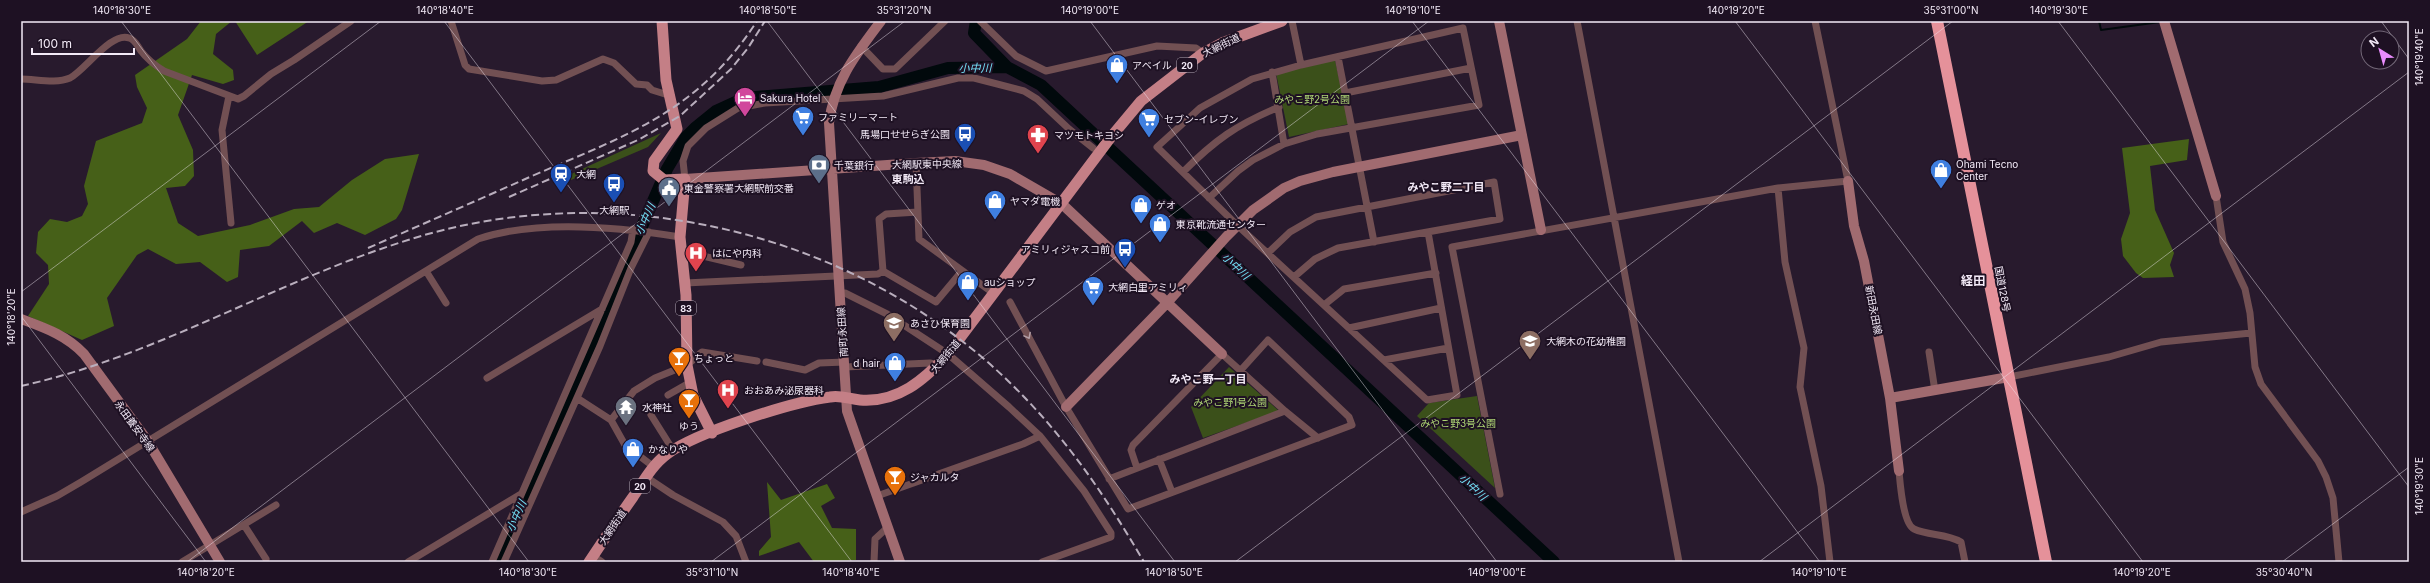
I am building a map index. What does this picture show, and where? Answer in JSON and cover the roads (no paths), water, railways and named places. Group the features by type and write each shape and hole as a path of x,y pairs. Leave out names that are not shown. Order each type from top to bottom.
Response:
{"highway":[{"name":"国道128号","path":"1936,21 2046,562"}],"main road":[{"path":"662,21 668,95 677,129 654,161 653,171 664,180 685,179"},
{"name":"大網街道","path":"594,560 646,477 654,467 673,450 712,433 785,408 829,397 846,396 860,400 895,395 925,378 948,354 1062,204 1097,149 1110,137 1141,101 1203,53 1222,43 1282,21"},
{"name":"83","path":"685,179 680,237 685,283 687,365 689,384 712,433"}],"street":[{"path":"21,78 60,81 69,78 80,71 108,44 124,37 134,40 141,51 164,71 218,90 238,99 244,96 271,74 351,21"},
{"path":"451,21 465,65 469,69 542,81 556,80 603,59 614,63 636,84 648,85 652,90 668,95"},
{"name":"南町永田線","path":"881,21 848,65 836,94 829,123 847,411 900,562"},
{"path":"861,46 883,68 895,69 945,21"},
{"path":"1292,21 1301,65"},
{"path":"1499,21 1541,230"},
{"path":"1577,21 1678,562"},
{"name":"新田永田線","path":"1815,21 1848,181 1854,226 1864,261 1890,398 1903,506 1910,526 1914,529 1946,534 1961,542 1965,562"},
{"path":"2164,21 2216,196 2223,242 2245,289 2250,313 2255,367 2261,384 2318,461 2326,477 2333,498 2339,562"},
{"path":"983,22 1016,56 1046,71 1157,46 1196,48 1203,53"},
{"path":"1209,198 1238,171 1253,160 1284,144 1317,134 1479,105 1463,28 1272,72 1252,79 1216,98 1184,120 1157,147 1183,172 1209,198 1238,226 1427,400 1457,395 1428,232"},
{"path":"1338,57 1374,242"},
{"path":"1345,93 1471,68"},
{"path":"1272,72 1284,144"},
{"path":"685,179 683,162 688,146 706,128 725,114 746,106 836,94 883,96 958,78 974,78 1024,92 1037,99 1068,129 1097,149"},
{"path":"229,96 222,130 231,224"},
{"path":"1183,172 1206,150 1233,128 1279,107"},
{"path":"1066,407 1167,303 1226,237 1262,203 1284,188 1317,176 1522,135"},
{"name":"大網駅東中央線","path":"685,179 955,161 984,165 1010,174 1062,204 1222,354"},
{"path":"916,163 919,239 993,293"},
{"path":"1500,494 1452,247 1778,188 1848,181"},
{"path":"1268,252 1302,223 1330,213 1494,182 1500,219 1374,242 1326,253 1305,267 1294,277"},
{"path":"1778,188 1784,262 1804,348 1800,387 1821,486 1830,562"},
{"path":"882,271 879,219 886,214 918,212"},
{"path":"21,512 64,493 147,440 478,239 534,229 633,229 680,237"},
{"path":"492,562 631,242 633,229"},
{"path":"504,562 600,346 631,268 648,232"},
{"path":"682,251 741,264"},
{"path":"426,270 446,303"},
{"path":"685,283 838,277 878,274 882,271"},
{"path":"882,271 936,302 962,271"},
{"path":"1324,304 1344,289 1436,273"},
{"path":"840,294 845,293 887,314 948,354 1040,436 1084,491 1112,535 1042,562"},
{"path":"1010,302 1066,407 1128,509 1318,438 1349,428 1352,421 1268,340 1240,371"},
{"path":"1349,328 1441,308"},
{"path":"487,378 602,309"},
{"name":"永田養安寺線","path":"21,319 61,335 73,342 147,440 220,562"},
{"path":"1890,398 1935,391 2109,357 2160,342 2251,332"},
{"path":"1384,360 1448,348"},
{"path":"611,420 634,391 655,378 687,365 697,355 706,352 757,361"},
{"path":"1929,352 1935,391"},
{"path":"1137,468 1132,450 1133,445 1222,354 1285,411 1318,438"},
{"path":"766,362 805,370 819,363 930,363 938,365"},
{"path":"668,395 689,384"},
{"path":"577,398 611,420 625,445 654,467"},
{"path":"1109,478 1285,411"},
{"path":"651,415 673,450"},
{"path":"877,496 1023,444 1040,436"},
{"path":"1159,460 1172,492"},
{"path":"646,477 673,495 723,522 736,536 746,562"},
{"path":"408,562 522,494"},
{"path":"182,562 276,505"},
{"path":"244,525 266,559"},
{"path":"874,562 875,539 888,527"}],"waterway":[{"path":"976,21 974,33 1007,67"},
{"path":"2099,21 2101,30 2160,22"},
{"name":"小中川","path":"496,562 667,169 686,137 695,128 716,111 740,100 756,97 879,87 948,68 1007,67 1041,85 1554,562"}],"railway":[{"path":"368,248 599,147 658,117 685,99 710,78 734,52 757,21"},
{"path":"509,197 638,140 680,116 731,69 748,48 765,21"},
{"path":"21,386 71,373 120,356 311,276 408,240 486,221 565,213 645,216 724,229 801,252 874,284 942,326 1004,377 1045,420 1081,464 1113,511 1144,562"}],"place":[{"name":"アベイル","path":"1117,84"},
{"name":"Sakura Hotel","path":"745,118"},
{"name":"ファミリーマート","path":"803,136"},
{"name":"セブン-イレブン","path":"1149,138"},
{"name":"馬場口せせらぎ公園","path":"965,154"},
{"name":"マツモトキヨシ","path":"1038,154"},
{"name":"千葉銀行","path":"819,184"},
{"name":"Ohami Tecno Center","path":"1941,190"},
{"name":"大網","path":"561,194"},
{"name":"大網駅","path":"614,204"},
{"name":"東金警察署大網駅前交番","path":"669,208"},
{"name":"ヤマダ電機","path":"995,220"},
{"name":"ゲオ","path":"1141,224"},
{"name":"東京靴流通センター","path":"1160,244"},
{"name":"アミリィジャスコ前","path":"1125,268"},
{"name":"はにや内科","path":"696,272"},
{"name":"auショップ","path":"968,302"},
{"name":"大網白里アミリィ","path":"1093,306"},
{"name":"あさひ保育園","path":"894,342"},
{"name":"大網木の花幼稚園","path":"1530,360"},
{"name":"ちょっと","path":"679,378"},
{"name":"d hair","path":"895,382"},
{"name":"おおあみ泌尿器科","path":"728,410"},
{"name":"ゆう","path":"689,420"},
{"name":"水神社","path":"626,426"},
{"name":"かなりや","path":"633,468"},
{"name":"ジャカルタ","path":"895,496"}],"district":[{"name":"東駒込","path":"908,179"},
{"name":"みやこ野二丁目","path":"1446,187"},
{"name":"経田","path":"1973,280"},
{"name":"みやこ野一丁目","path":"1208,379"}],"park label":[{"name":"みやこ野2号公園","path":"1312,99"},
{"name":"みやこ野1号公園","path":"1230,402"},
{"name":"みやこ野3号公園","path":"1458,423"}]}
